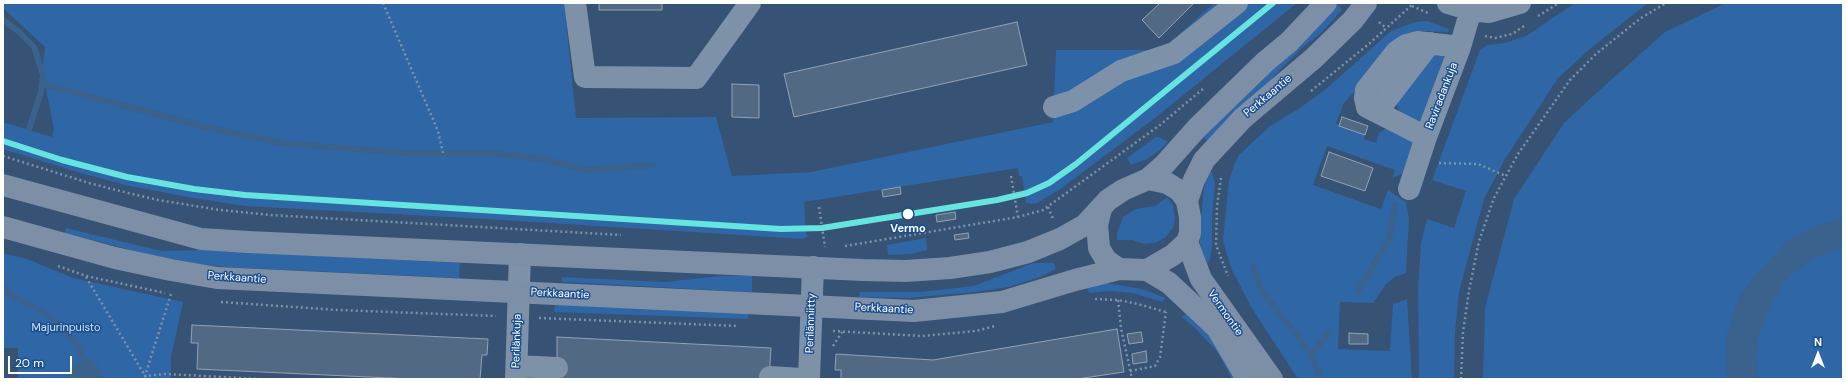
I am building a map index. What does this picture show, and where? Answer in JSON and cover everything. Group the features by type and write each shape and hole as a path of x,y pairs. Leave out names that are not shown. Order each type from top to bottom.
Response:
{"main road":[{"path":"3,185 201,239 520,254 815,257 906,271 950,268 990,262 1028,252 1060,239 1085,225 1108,200 1123,190 1148,179 1164,165 1210,115 1264,62 1289,42 1326,3"},
{"name":"Perkkaantie","path":"1187,201 1194,180 1204,160 1243,118 1314,58 1353,20 1366,3"},
{"path":"1101,209 1097,225 1099,248 1106,260 1119,269 1147,270 1173,255 1187,242 1190,233 1190,217 1187,201 1180,191 1167,183 1148,179"},
{"name":"Perkkaantie","path":"3,227 115,258 216,278 914,311 966,307 1002,302 1075,280 1119,269"},
{"name":"Vermontie","path":"1187,242 1201,279 1272,379"},
{"name":"Vermontie","path":"1147,270 1169,283 1217,328 1247,379"}],"street":[{"path":"575,3 585,76 696,78 750,3"},
{"path":"1054,106 1074,101 1121,71 1174,53 1237,3"},
{"path":"1448,3 1472,7 1489,12 1520,3"},
{"name":"Raviradankuja","path":"1409,189 1426,137 1460,46 1472,7"},
{"path":"1426,137 1377,112 1430,43 1460,46"},
{"name":"Perilänkuja","path":"516,372 520,254"},
{"name":"Perilänniitty","path":"809,379 815,257"},
{"path":"516,372 557,368"},
{"path":"770,377 802,379"}],"path":[{"path":"384,3 438,131 443,153"},
{"path":"1310,92 1370,43 1414,3"},
{"path":"1461,379 1463,332 1469,291 1479,241 1494,198 1518,154 1570,80 1596,54 1641,18 1666,3"},
{"path":"842,246 1018,217 1031,214 1048,207 1160,126 1205,88"},
{"path":"3,156 89,183 128,193 158,200 220,210 270,215 627,236"},
{"path":"1433,163 1478,164 1506,176"},
{"path":"1222,172 1217,206 1216,245 1222,263"},
{"path":"1011,176 1018,217"},
{"path":"819,206 825,247"},
{"path":"815,257 825,247 830,247"},
{"path":"86,276 146,378"},
{"path":"146,378 171,294"},
{"path":"1118,300 1121,328 1132,379"},
{"path":"1130,371 1155,366 1160,357 1166,312 1172,317"},
{"path":"146,378 165,374 260,379"}],"green space":[{"path":"3,3 564,3 576,118 716,117 732,176 811,172 1053,122 1056,50 1162,50 1214,3 1297,3 1155,118 1059,190 1037,203 1032,204 1024,202 1026,201 1022,176 1019,176 1018,168 804,202 806,235 810,235 803,239 486,219 245,206 125,185 81,173 3,149 3,122 52,137 54,129 42,70 45,47 3,8"},
{"path":"1575,3 1648,3 1591,48 1558,78 1505,159 1484,199 1459,292 1455,333 1454,379 1419,379 1418,288 1421,243 1427,219 1454,228 1466,191 1432,180 1480,50 1487,45 1505,43 1526,36"},
{"path":"1726,3 1843,3 1843,379 1483,379 1485,308 1514,199 1564,123 1592,97 1665,32"},
{"path":"1338,4 1342,10 1322,32 1303,47 1276,74 1261,92 1208,142 1203,137 1299,39"},
{"path":"1427,21 1449,29 1448,32 1416,31 1408,33 1344,103 1336,123 1340,125 1339,126 1365,135 1364,139 1376,143 1379,133 1385,129 1390,129 1413,142 1402,174 1392,178 1395,170 1327,146 1313,185 1381,209 1388,190 1406,202 1409,219 1406,273 1395,277 1386,284 1373,303 1340,302 1338,349 1390,351 1393,304 1407,299 1412,379 1298,379 1251,307 1232,270 1226,252 1223,239 1229,181 1234,165 1239,155 1270,126 1300,108 1327,88 1391,31 1415,22"},
{"path":"1431,55 1443,56 1445,60 1424,118 1419,122 1400,114 1397,105 1397,96"},
{"path":"1156,137 1168,142 1147,159 1131,165 1127,158"},
{"path":"1209,171 1212,172 1215,182 1212,219 1212,246 1210,259 1206,266 1201,251 1199,237 1204,188"},
{"path":"1168,198 1173,206 1175,218 1173,228 1166,237 1155,243 1144,244 1132,240 1117,240 1117,233 1123,217 1136,209 1155,206"},
{"path":"66,228 161,251 204,250 460,263 459,278 224,267 198,264 143,253 65,233"},
{"path":"926,238 927,250 911,254 888,255 887,245"},
{"name":"Majurinpuisto","path":"3,253 27,259 73,278 183,302 171,357 171,379 18,379 18,348 3,348"},
{"path":"1033,263 1054,263 1056,269 1040,277 1008,287 976,292 908,298 859,297 860,292 920,292 974,286"},
{"path":"721,276 752,276 752,292 562,282 562,277 664,282"},
{"path":"1100,282 1142,289 1166,298 1162,302 1133,293 1108,291 1089,293 1086,285"},
{"path":"555,303 748,311 748,319 554,312"},
{"path":"1188,313 1210,336 1240,379 1232,379 1218,353 1196,329 1182,317"}],"shaded area":[{"path":"1843,217 1843,247 1811,260 1792,274 1782,285 1758,337 1756,352 1757,379 1727,379 1726,338 1732,315 1739,298 1753,278 1789,239 1812,228"},
{"path":"89,357 97,365 106,379 68,379 69,374 78,362"}],"building":[{"path":"599,3 662,3 662,10 599,10"},
{"path":"1160,3 1194,3 1159,38 1142,20"},
{"path":"1017,22 1027,65 794,117 784,74"},
{"path":"732,84 759,85 759,118 732,117"},
{"path":"1342,117 1368,126 1365,135 1339,126"},
{"path":"1329,152 1373,168 1365,191 1321,176"},
{"path":"900,187 901,194 883,197 882,190"},
{"path":"955,212 956,219 937,222 936,215"},
{"path":"968,233 969,238 955,240 954,235"},
{"path":"192,325 488,339 487,355 482,355 480,379 412,379 197,369 198,343 191,343"},
{"path":"1117,329 1124,372 1077,379 841,379 841,370 835,370 836,354 933,360"},
{"path":"1141,332 1143,342 1129,344 1127,334"},
{"path":"1349,333 1368,334 1368,344 1349,344"},
{"path":"557,337 771,348 769,379 557,379"},
{"path":"1146,351 1147,362 1133,364 1132,354"}],"waterway":[{"path":"3,20 18,31 34,47 43,75 41,92 29,129"},
{"path":"42,84 202,126 280,143 407,153 494,153 544,159 585,170 652,165"},
{"path":"1358,291 1389,239 1395,205"},
{"path":"1253,267 1261,290 1311,354 1321,379"},
{"path":"3,287 12,295 51,317 74,340 86,363 89,379"},
{"path":"1311,354 1328,334"}],"transit line":[{"path":"3,141 62,160 127,177 194,189 245,195 781,229 822,228 997,200 1027,193 1049,183 1076,164 1273,3"}],"place":[{"name":"Vermo","path":"908,214"}]}
